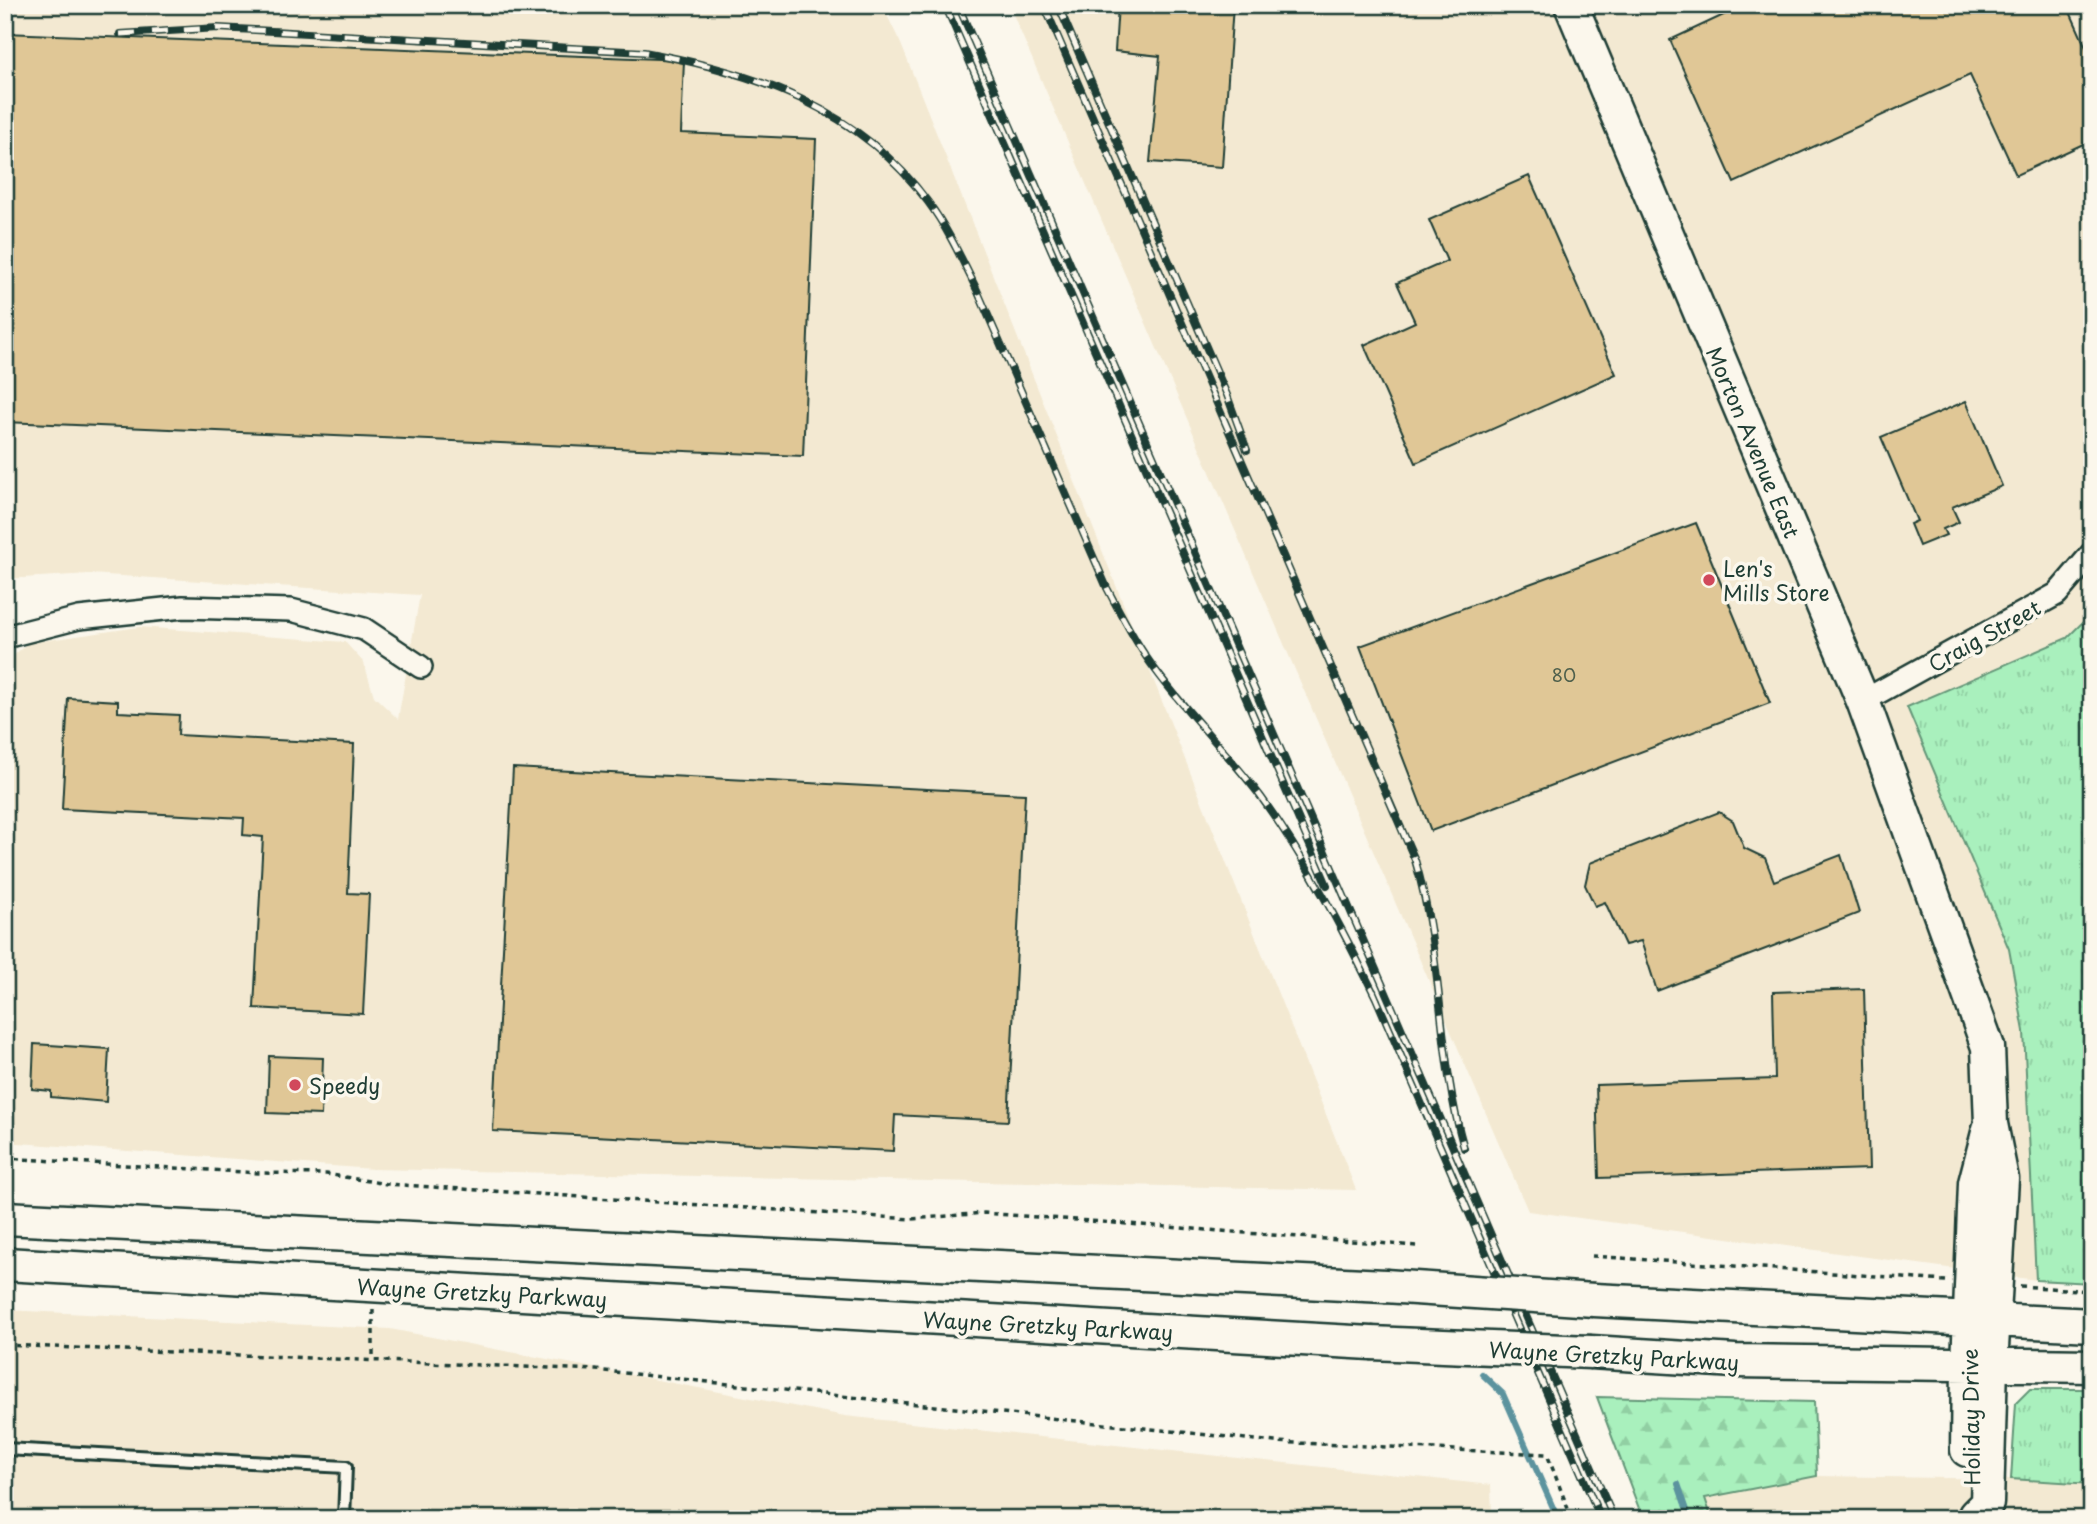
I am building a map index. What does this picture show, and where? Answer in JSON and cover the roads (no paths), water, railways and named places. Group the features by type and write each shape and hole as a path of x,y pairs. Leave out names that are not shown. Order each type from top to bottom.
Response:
{"main road":[{"name":"Morton Avenue East","path":"1571,5 1863,701 1988,1047 1991,1124 1975,1183 1983,1283 1979,1365"},
{"path":"5,1218 1385,1286 1594,1300 2092,1325"},
{"name":"Wayne Gretzky Parkway","path":"5,1264 1735,1362 2092,1366"},
{"name":"Holiday Drive","path":"1975,1517 1987,1503 1979,1365"}],"street":[{"name":"Craig Street","path":"1863,701 2057,594 2092,553"},
{"path":"5,637 79,618 183,607 291,610 364,629 421,667"}],"lane":[{"path":"5,1449 346,1467 344,1519"}],"waterway":[{"path":"1482,1374 1503,1394 1558,1519"},
{"path":"1678,1484 1690,1519"}],"railway":[{"path":"945,5 1327,885"},
{"path":"958,5 1614,1519"},
{"path":"1044,5 1415,860 1431,931 1449,1077 1464,1148"},
{"path":"1058,5 1227,395 1247,450"},
{"path":"120,34 218,28 644,52 685,60 764,83 837,119 870,142 900,169 928,202 954,245 977,290 1107,588 1132,634 1162,679 1248,780 1278,821 1324,896 1377,1000"},
{"path":"1373,991 1601,1519"}],"place":[{"name":"Len's Mills Store","path":"1709,580"},
{"name":"Speedy","path":"295,1085"}]}
